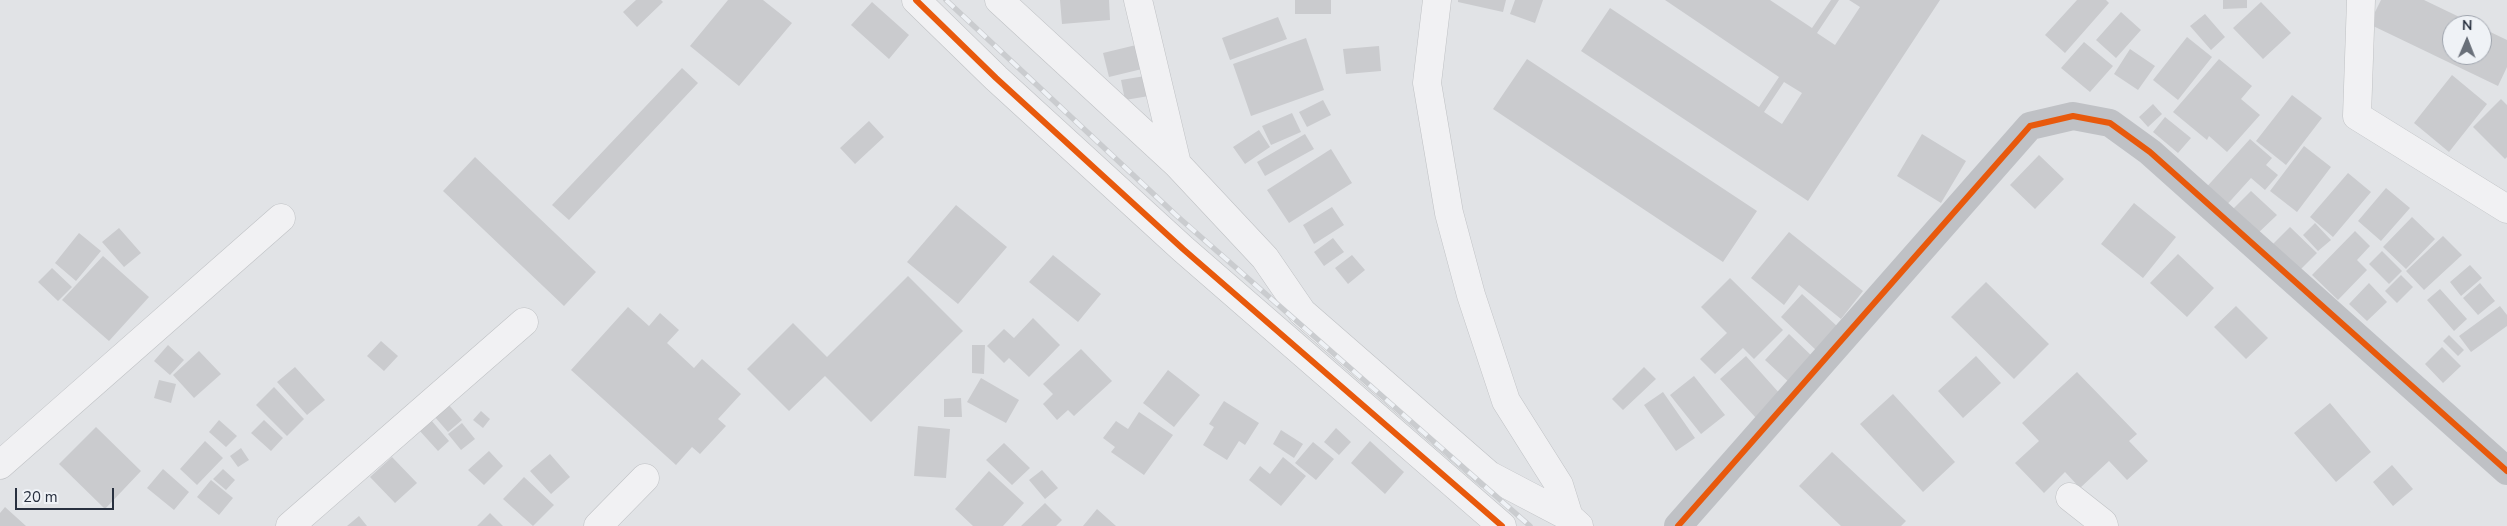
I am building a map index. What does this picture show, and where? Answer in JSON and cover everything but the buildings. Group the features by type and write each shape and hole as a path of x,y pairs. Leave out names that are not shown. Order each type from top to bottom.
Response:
{"street":[{"path":"916,0 996,78 1184,250 1502,526"},
{"path":"1000,0 1177,164 1265,258 1302,312 1489,475 1574,522"},
{"path":"1138,0 1177,164"},
{"path":"1437,0 1427,83 1449,213 1471,295 1506,401 1559,485 1574,522"},
{"path":"2361,0 2357,116 2507,209"},
{"path":"1678,526 2030,126 2073,116 2110,123 2150,152 2507,471"},
{"path":"0,465 281,218"},
{"path":"290,526 524,322"},
{"path":"598,526 645,478"},
{"path":"2070,497 2103,523 2104,526"}],"railway":[{"path":"946,0 1177,216 1530,526"}],"cycle path":[{"path":"916,0 996,78 1183,249 1502,526"},
{"path":"1678,526 2030,126 2073,116 2110,123 2150,152 2507,471"}]}
